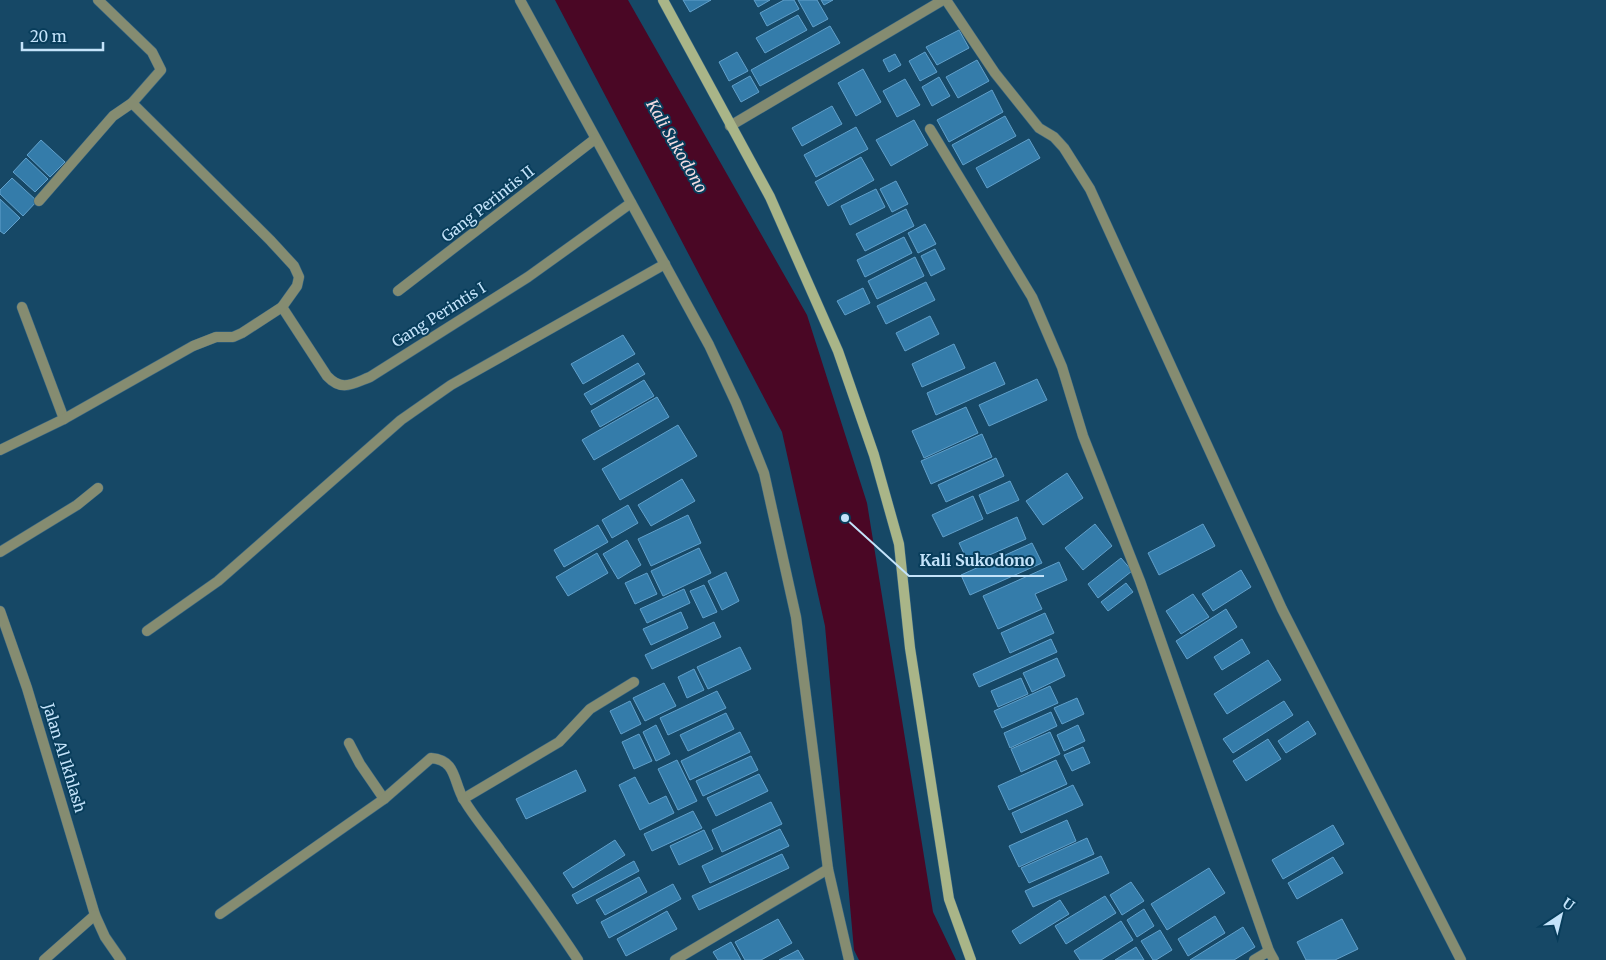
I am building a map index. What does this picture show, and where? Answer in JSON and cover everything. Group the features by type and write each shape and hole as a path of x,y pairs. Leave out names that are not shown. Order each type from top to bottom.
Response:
{"main road":[{"path":"662,0 770,197 838,351 874,455 898,544 910,648 949,899 971,960"}],"street":[{"path":"39,201 113,116 132,103 161,70 152,52 98,0"},
{"path":"520,0 709,345 736,403 764,473 796,616 828,869 849,960"},
{"path":"730,126 945,0 995,73 1039,128 1054,137 1064,148 1090,189 1282,608 1461,960"},
{"path":"0,450 64,419 193,346 216,337 233,337 242,333 282,307 297,286 299,277 294,266 132,103"},
{"path":"930,129 1032,297 1062,367 1082,436 1140,581 1272,956 1254,960"},
{"name":"Gang Perintis II","path":"398,291 595,139"},
{"name":"Gang Perintis I","path":"282,307 327,376 334,383 343,386 370,377 528,277 631,203"},
{"path":"147,630 218,581 400,420 451,385 665,264"},
{"path":"22,307 64,419"},
{"path":"0,552 77,505 98,488"},
{"name":"Jalan Al Ikhlash","path":"0,611 38,725 95,915 105,936 121,960"},
{"path":"463,799 559,742 590,708 634,682"},
{"path":"349,743 360,764 384,799"},
{"path":"220,914 384,799 431,758 445,762 452,770 463,799 553,921 578,960"},
{"path":"675,960 828,869"},
{"path":"44,960 95,915"}],"water":[{"path":"555,0 628,0 807,315 867,503 933,912 956,960 859,960 854,950 825,626 782,432"}],"building":[{"path":"683,0 711,0 690,12"},
{"path":"754,0 770,0 758,7"},
{"path":"784,0 794,0 799,9 767,26 760,13"},
{"path":"798,0 817,0 828,19 813,27"},
{"path":"821,0 833,0 824,5"},
{"path":"798,15 807,30 765,53 756,38"},
{"path":"830,26 840,43 760,86 751,70"},
{"path":"959,30 969,48 937,65 926,47"},
{"path":"737,52 748,71 729,81 719,62"},
{"path":"925,52 937,72 920,81 909,61"},
{"path":"895,54 901,65 889,72 883,60"},
{"path":"977,60 989,81 958,98 946,77"},
{"path":"863,69 881,102 856,116 838,83"},
{"path":"750,76 759,92 741,102 732,86"},
{"path":"939,77 950,96 932,106 922,87"},
{"path":"905,79 920,105 897,117 883,91"},
{"path":"992,90 1003,112 949,142 937,120"},
{"path":"832,106 842,124 802,146 792,128"},
{"path":"1005,116 1016,136 963,165 952,145"},
{"path":"914,120 928,145 891,166 876,140"},
{"path":"856,127 868,149 816,177 804,155"},
{"path":"1029,139 1040,158 987,188 976,168"},
{"path":"41,140 65,162 50,177 27,155"},
{"path":"861,157 874,180 828,206 815,182"},
{"path":"26,158 48,179 35,192 13,172"},
{"path":"12,178 37,201 23,216 0,194 0,190"},
{"path":"896,181 908,204 892,212 880,189"},
{"path":"876,189 885,207 850,225 841,206"},
{"path":"0,199 20,218 4,234 0,231"},
{"path":"906,209 914,226 865,251 856,234"},
{"path":"925,224 936,244 918,253 908,233"},
{"path":"904,237 912,253 865,277 857,260"},
{"path":"935,249 945,269 931,276 921,256"},
{"path":"915,257 924,276 877,299 868,281"},
{"path":"926,282 935,300 886,324 877,306"},
{"path":"863,288 870,303 845,315 837,301"},
{"path":"930,316 939,334 905,351 896,333"},
{"path":"623,335 635,354 583,384 571,364"},
{"path":"954,344 965,368 922,387 912,364"},
{"path":"995,362 1005,384 936,415 927,393"},
{"path":"638,363 645,374 591,405 584,394"},
{"path":"1037,379 1047,400 989,426 979,405"},
{"path":"644,380 654,396 600,427 591,411"},
{"path":"657,397 669,417 594,460 582,440"},
{"path":"966,407 978,433 924,458 912,431"},
{"path":"678,425 697,456 620,500 602,469"},
{"path":"982,434 992,457 931,484 921,461"},
{"path":"996,458 1004,476 946,502 938,485"},
{"path":"1067,473 1083,498 1043,525 1026,501"},
{"path":"682,479 695,501 651,526 638,505"},
{"path":"1010,481 1019,500 987,514 979,495"},
{"path":"973,496 983,519 943,537 932,515"},
{"path":"628,505 638,523 612,538 602,520"},
{"path":"688,515 701,543 651,566 638,539"},
{"path":"1017,517 1026,539 969,564 959,543"},
{"path":"1095,524 1112,546 1083,570 1065,548"},
{"path":"1203,524 1215,546 1159,575 1148,553"},
{"path":"598,525 608,542 564,567 554,550"},
{"path":"627,540 641,565 618,579 603,554"},
{"path":"1032,543 1042,563 970,595 961,575"},
{"path":"699,548 711,573 663,596 651,571"},
{"path":"597,553 608,573 568,596 556,577"},
{"path":"1121,558 1132,571 1098,598 1088,584"},
{"path":"1059,562 1067,580 1035,594 1042,609 998,629 983,596"},
{"path":"1241,570 1251,587 1213,611 1202,594"},
{"path":"726,572 739,601 722,610 708,581"},
{"path":"647,573 657,594 635,604 625,583"},
{"path":"1126,583 1133,592 1108,611 1101,602"},
{"path":"704,585 717,612 703,618 690,591"},
{"path":"684,589 690,603 647,623 640,609"},
{"path":"1193,594 1209,617 1181,634 1166,611"},
{"path":"1226,609 1237,627 1187,659 1176,641"},
{"path":"681,612 688,628 651,645 643,629"},
{"path":"1045,613 1054,633 1010,653 1001,633"},
{"path":"714,622 721,637 652,669 645,655"},
{"path":"1051,639 1057,652 979,687 973,674"},
{"path":"1242,639 1250,653 1222,670 1214,657"},
{"path":"740,647 751,669 708,689 697,667"},
{"path":"1057,658 1065,676 1032,692 1023,673"},
{"path":"1268,660 1281,680 1227,714 1214,694"},
{"path":"694,669 704,690 687,698 678,677"},
{"path":"1021,678 1028,694 998,707 991,691"},
{"path":"664,683 676,706 645,721 633,698"},
{"path":"1050,686 1058,703 1002,728 994,711"},
{"path":"717,691 726,708 668,735 660,718"},
{"path":"1077,698 1084,714 1062,724 1054,708"},
{"path":"630,701 641,724 621,734 610,711"},
{"path":"1284,701 1293,715 1233,753 1223,739"},
{"path":"1051,712 1057,726 1010,748 1004,733"},
{"path":"726,713 734,729 688,751 680,735"},
{"path":"1308,721 1316,734 1286,753 1278,741"},
{"path":"656,725 670,754 656,761 643,732"},
{"path":"1078,725 1085,741 1064,751 1057,735"},
{"path":"740,732 750,752 690,780 681,761"},
{"path":"1050,732 1060,754 1021,772 1011,749"},
{"path":"639,734 652,761 634,769 622,742"},
{"path":"1268,739 1281,759 1246,781 1233,761"},
{"path":"1083,747 1090,763 1072,771 1064,755"},
{"path":"751,756 758,770 703,796 696,781"},
{"path":"677,760 697,801 678,810 658,769"},
{"path":"1056,760 1067,784 1009,810 998,786"},
{"path":"576,770 586,791 526,819 516,799"},
{"path":"759,774 768,791 716,816 707,798"},
{"path":"635,777 649,804 666,796 674,813 640,830 619,785"},
{"path":"1073,785 1083,805 1021,833 1012,813"},
{"path":"771,802 782,824 722,852 712,830"},
{"path":"693,811 702,828 652,851 644,834"},
{"path":"1067,820 1076,841 1019,867 1009,846"},
{"path":"1333,825 1344,844 1283,879 1272,860"},
{"path":"780,829 789,846 710,883 702,866"},
{"path":"704,830 713,849 679,865 670,846"},
{"path":"1087,838 1094,854 1029,883 1021,868"},
{"path":"615,840 625,855 573,888 563,873"},
{"path":"782,854 789,868 699,910 692,896"},
{"path":"1101,856 1109,873 1033,907 1025,891"},
{"path":"1333,857 1343,873 1297,899 1288,883"},
{"path":"634,861 639,871 577,904 572,895"},
{"path":"1209,868 1225,893 1167,930 1151,904"},
{"path":"639,877 647,892 605,915 596,900"},
{"path":"1131,882 1144,901 1122,915 1110,895"},
{"path":"673,884 681,899 609,938 601,922"},
{"path":"1105,896 1116,913 1066,944 1055,926"},
{"path":"1060,900 1069,914 1020,944 1012,931"},
{"path":"1144,909 1154,926 1137,937 1127,920"},
{"path":"667,911 677,929 626,956 617,939"},
{"path":"1215,916 1225,933 1188,956 1178,939"},
{"path":"778,919 792,943 761,960 745,960 735,942"},
{"path":"1342,919 1358,949 1335,960 1306,960 1297,942"},
{"path":"1121,921 1133,940 1101,960 1080,960 1074,951"},
{"path":"1243,927 1255,947 1234,960 1190,960"},
{"path":"1160,930 1172,950 1153,960 1141,941"},
{"path":"731,942 741,960 718,960 713,952"},
{"path":"1136,947 1144,960 1115,960"},
{"path":"798,950 804,960 779,960"}],"place":[{"name":"Kali Sukodono","path":"845,518"}]}
